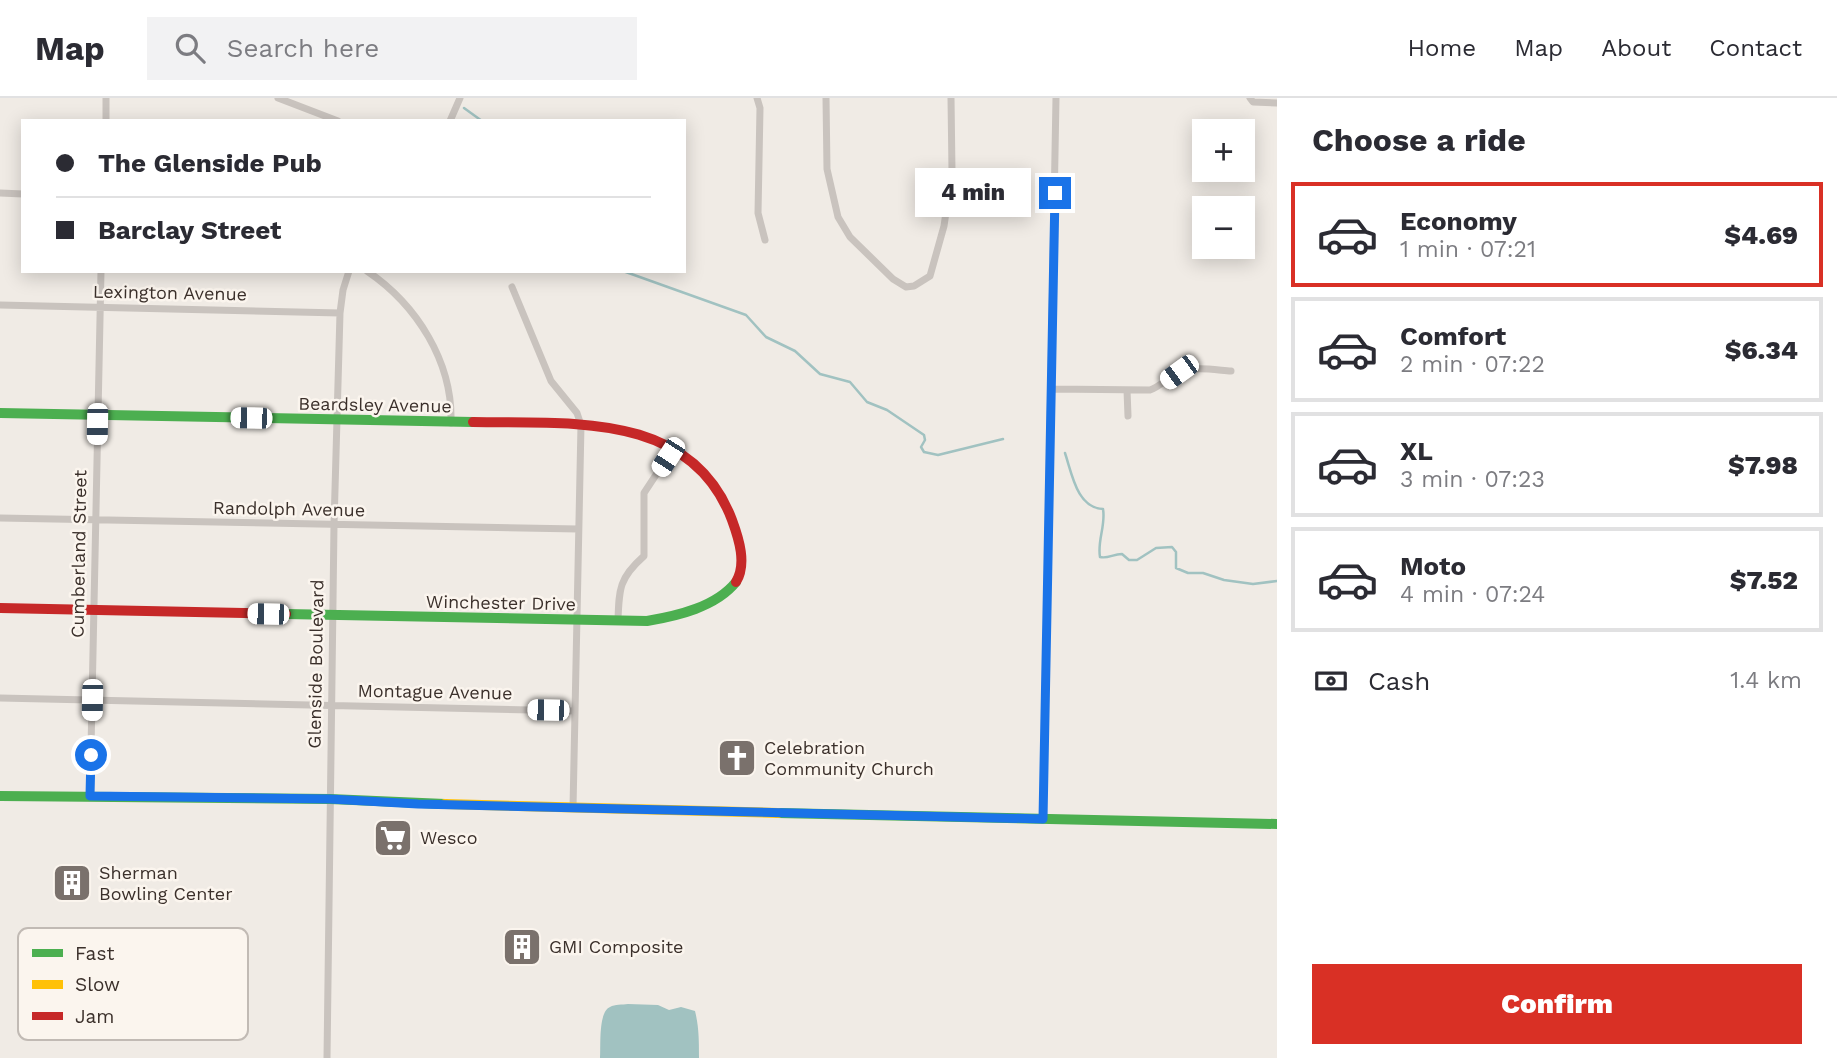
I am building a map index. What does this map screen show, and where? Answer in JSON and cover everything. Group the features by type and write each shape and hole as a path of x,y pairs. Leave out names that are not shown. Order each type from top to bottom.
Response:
{"street":[{"path":"106,98 106,119"},
{"path":"278,98 333,119"},
{"path":"451,119 460,98"},
{"path":"757,98 760,107 758,213 765,240"},
{"path":"826,98 827,169 838,217 850,237 893,279 906,287 923,282 930,276 949,203 952,171 951,98"},
{"path":"1043,819 1056,98"},
{"path":"1252,100 1277,103"},
{"path":"0,193 21,194"},
{"name":"Cumberland Street","path":"90,796 101,273"},
{"name":"Glenside Boulevard","path":"327,1058 334,525 340,313 347,273"},
{"path":"369,273 398,298 427,334 440,358 446,377 451,423"},
{"path":"512,287 551,381 578,413 581,425 573,808"},
{"name":"Lexington Avenue","path":"0,305 340,313"},
{"path":"1051,389 1150,390 1179,372 1231,370"},
{"path":"1128,390 1128,416"},
{"name":"Beardsley Avenue","path":"0,413 581,425"},
{"name":"Winchester Drive","path":"0,608 655,620 681,614 734,585 740,575 742,559 729,512 719,493 693,464 673,449 647,436 623,429 581,425"},
{"path":"618,621 622,583 627,571 643,556 644,493 673,449"},
{"name":"Randolph Avenue","path":"0,518 578,530"},
{"name":"Montague Avenue","path":"0,698 574,711"},
{"path":"0,796 330,799 573,808 1277,824"}],"water":[{"path":"614,1005 658,1005 669,1010 681,1007 695,1011 699,1058 600,1058 602,1022 606,1010"}],"waterway":[{"path":"464,108 479,119"},
{"path":"629,273 746,315 766,337 795,351 820,374 850,382 867,402 887,410 924,435 925,440 921,447 924,452 938,455 1003,439"},
{"path":"1065,453 1081,496 1087,503 1103,509 1100,557 1122,554 1129,560 1137,560 1156,548 1172,547 1176,552 1176,568 1188,573 1203,573 1224,580 1253,584 1277,581"}],"traffic: fast":[{"path":"0,413 473,422"},
{"path":"286,614 647,621 683,613 707,604 728,591 736,582"},
{"path":"0,796 330,799 445,804"},
{"path":"778,813 1277,824"}],"traffic: slow":[{"path":"445,804 778,813"}],"traffic: jam":[{"path":"473,422 586,425 623,430 657,441 688,459 713,484 732,520 741,559 736,582"},
{"path":"0,608 286,614"}],"place":[{"name":"Celebration Community Church","path":"737,758"},
{"name":"Wesco","path":"393,838"},
{"name":"Sherman Bowling Center","path":"72,883"},
{"name":"GMI Composite","path":"522,947"}],"route":[{"path":"91,755 90,796 330,799 418,804 1043,819 1055,193"}]}
